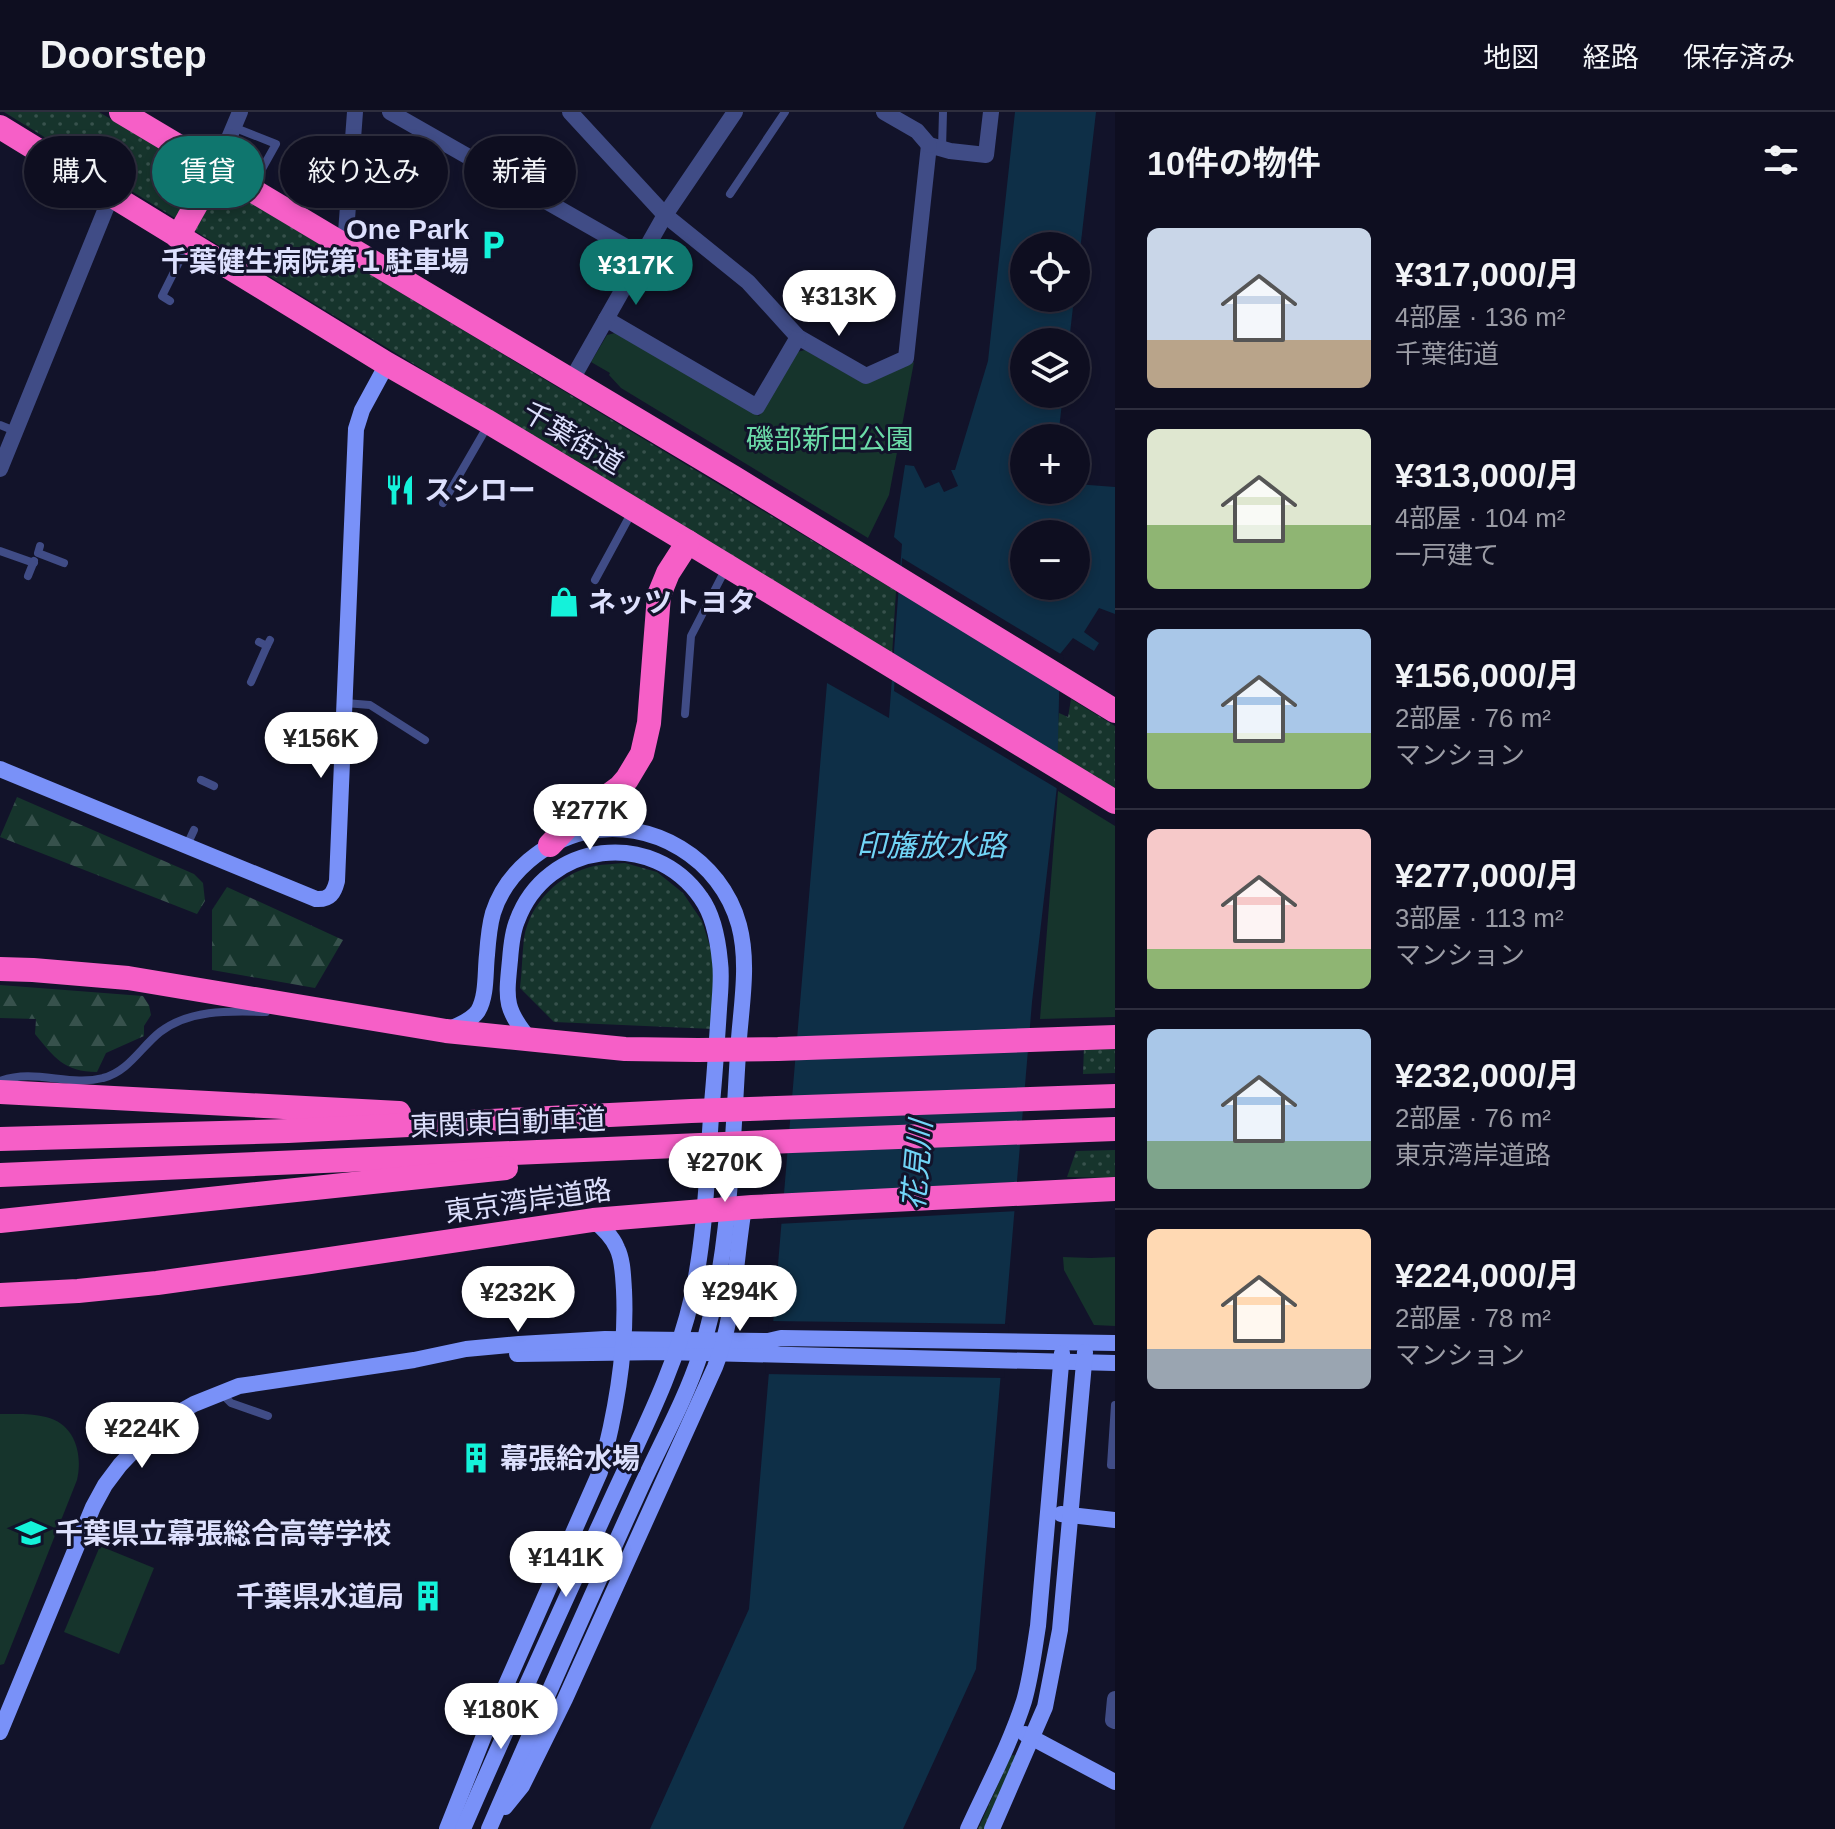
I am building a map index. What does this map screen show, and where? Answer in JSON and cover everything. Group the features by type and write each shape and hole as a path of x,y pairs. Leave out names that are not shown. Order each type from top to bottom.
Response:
{"highway":[{"name":"千葉街道","path":"121,112 161,136"},
{"name":"千葉街道","path":"0,127 24,142"},
{"name":"千葉街道","path":"264,197 1115,711"},
{"name":"千葉街道","path":"131,208 1115,802"},
{"path":"183,240 198,208"},
{"path":"550,845 571,823 620,787 642,754 649,723 659,595 668,573 688,542"},
{"path":"0,969 128,978 446,1031 625,1049 698,1050 1115,1037"},
{"path":"0,1092 448,1116 473,1123"},
{"name":"東関東自動車道","path":"0,1139 288,1131 691,1111 1115,1096"},
{"name":"東関東自動車道","path":"0,1175 1115,1129"},
{"path":"0,1221 599,1158 634,1148"},
{"name":"東京湾岸道路","path":"0,1295 157,1283 593,1220 744,1208 1115,1189"}],"street":[{"path":"345,246 355,112"},
{"path":"390,112 642,256"},
{"path":"570,112 665,215 748,282 798,337 866,376 906,358 936,147"},
{"path":"571,381 665,215 735,112"},
{"path":"884,112 917,131 936,147 986,155 991,112"},
{"path":"0,469 8,428 106,208"},
{"path":"606,319 757,407 798,337"},
{"path":"0,769 316,899 330,897 337,881 356,429 362,410 387,364"},
{"path":"446,1031 465,1022 479,1009 490,928 497,904 521,868 550,845 566,837 595,830 624,828 677,845 712,874 736,916 744,955 730,1168 714,1303 703,1346 683,1397 489,1828"},
{"path":"463,1829 669,1374 692,1296 702,1233 721,964 709,914 702,899 682,877 647,858 633,853 613,852 571,861 539,884 516,922 507,989 514,1020 531,1041"},
{"path":"489,1828 522,1786 559,1711 717,1347 738,1263 744,1208"},
{"path":"447,1829 487,1728 600,1472 609,1440 624,1346 623,1270 618,1249 606,1231 593,1220"},
{"path":"767,1348 781,1338 1115,1343"},
{"path":"968,1829 1014,1729 1024,1699 1038,1626 1063,1342"},
{"path":"992,1829 1045,1707 1053,1671 1060,1630 1085,1342"},
{"path":"0,1732 93,1507 105,1485 152,1431 171,1417 220,1392 239,1386 414,1360 624,1346 767,1348 1115,1363"},
{"path":"1047,1513 1115,1520"},
{"path":"1115,1699 1115,1721"},
{"path":"1014,1729 1115,1782"}],"lane":[{"path":"730,194 785,112"},
{"path":"936,147 943,112"},
{"path":"237,120 263,136"},
{"path":"264,137 276,144 264,166"},
{"path":"153,291 166,298 183,240"},
{"path":"443,503 490,423"},
{"path":"595,580 633,509"},
{"path":"28,576 39,549 64,563"},
{"path":"0,551 34,563"},
{"path":"685,714 691,636 727,566"},
{"path":"251,682 265,643"},
{"path":"344,703 370,705 425,740"},
{"path":"201,780 214,786"},
{"path":"187,846 194,830"},
{"path":"0,1081 27,1075 103,1078 120,1070 159,1033 179,1020 208,1013 269,1012 285,1003"},
{"path":"220,1392 231,1403 268,1416"},
{"path":"1115,1405 1111,1465 1115,1465"}],"green space":[{"path":"4,112 99,112 152,143 152,204 136,194 136,136 43,136"},
{"path":"159,208 183,208 175,218"},
{"path":"207,208 260,208 896,591 892,655 195,231"},
{"name":"磯部新田公園","path":"615,333 759,416 797,352 805,350 865,384 914,362 889,495 868,538 621,388 610,373 591,362 607,335"},
{"path":"1071,699 1115,726 1115,792 1055,756 1059,713 1068,717"},
{"path":"1058,791 1115,826 1115,1017 1040,1019"},
{"path":"17,797 194,874 203,883 205,901 197,914 0,837"},
{"path":"625,863 657,872 683,893 702,921 713,956 713,1029 554,1022 520,988 527,925 548,892 581,870"},
{"path":"227,887 343,940 315,988 212,970 212,910"},
{"path":"0,985 143,996 151,1015 144,1026 144,1036 106,1053 97,1072 86,1071 68,1066 48,1050 35,1034 36,1019 0,1018"},
{"path":"1115,1046 1115,1073 1083,1074 1084,1047"},
{"path":"1115,1150 1115,1178 1067,1177 1076,1151"},
{"path":"1063,1257 1115,1257 1115,1326 1094,1325 1064,1270"},
{"name":"千葉県立幕張総合高等学校","path":"0,1414 46,1417 64,1426 75,1441 79,1470 4,1664 0,1665"},
{"path":"100,1546 154,1568 119,1654 64,1632"},
{"path":"1011,1756 1016,1756 985,1829 978,1829"}],"water":[{"name":"印旛放水路","path":"1015,112 1096,112 1082,232 1010,232 1010,312 1072,312 1071,328 1010,328 1010,408 1061,408 1060,424 1010,424 1010,504 1090,504 1090,485 1115,487 1115,614 1099,608 1084,632 1099,643 1094,651 1073,638 1060,654 1057,786 1032,1002 976,1669 903,1829 650,1829 749,1609 827,683 889,718 902,544 894,537 905,465 914,466 925,488 939,482 944,492 958,486 951,470 955,470 988,361"}],"pier":[{"path":"902,558 1064,656 1063,690 900,590"},
{"path":"896,656 1059,759 1058,789 894,691"},
{"path":"1020,1182 1018,1211 777,1224 780,1195"},
{"path":"769,1321 1009,1324 1004,1378 765,1374"}],"place":[{"name":"One Park 千葉健生病院第１駐車場","path":"493,245"},
{"name":"スシロー","path":"400,490"},
{"name":"ネッツトヨタ","path":"564,602"},
{"name":"幕張給水場","path":"476,1458"},
{"name":"千葉県立幕張総合高等学校","path":"31,1533"},
{"name":"千葉県水道局","path":"428,1596"}],"water label":[{"name":"花見川","path":"917,1165"}]}
